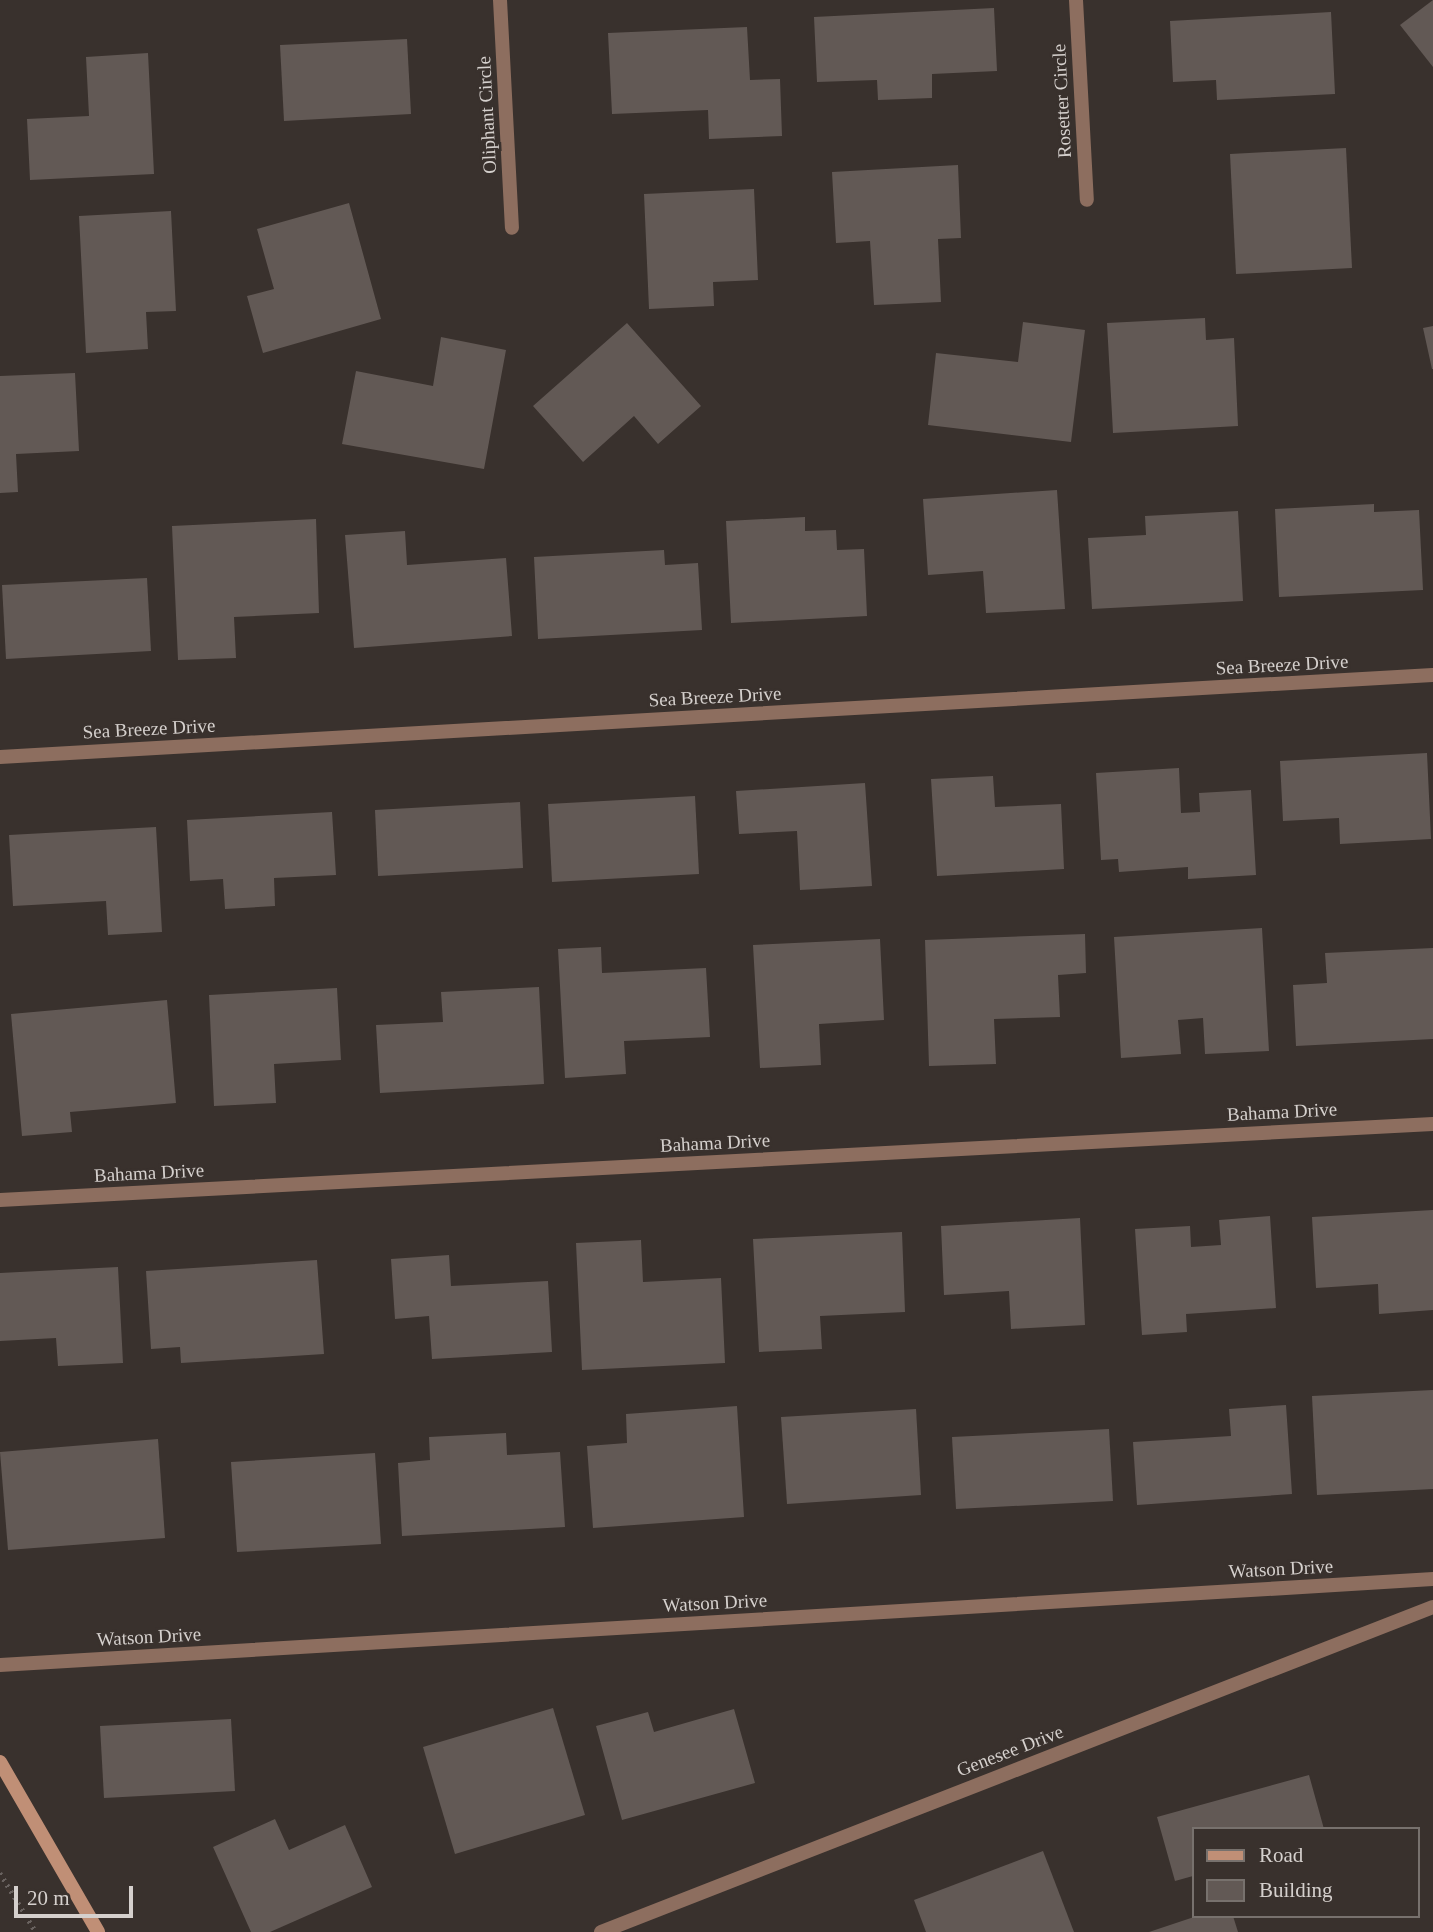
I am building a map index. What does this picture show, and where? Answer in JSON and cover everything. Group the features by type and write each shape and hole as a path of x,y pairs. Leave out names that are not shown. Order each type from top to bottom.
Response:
{"street":[{"name":"Oliphant Circle","path":"500,0 512,228"},
{"name":"Rosetter Circle","path":"1076,0 1087,200"},
{"name":"Sea Breeze Drive","path":"0,757 1433,676"},
{"name":"Bahama Drive","path":"0,1200 1433,1124"},
{"name":"Watson Drive","path":"0,1665 1433,1579"},
{"name":"Genesee Drive","path":"601,1932 1433,1606"},
{"path":"0,1762 98,1932"}],"path":[{"path":"0,1873 36,1932"}],"building":[{"path":"1433,0 1433,67 1400,25"},
{"path":"994,8 997,71 932,74 932,98 878,100 877,80 817,82 814,17"},
{"path":"1331,12 1335,94 1217,100 1216,80 1173,82 1170,21"},
{"path":"747,27 750,80 780,79 782,136 709,139 708,110 612,114 608,33"},
{"path":"407,39 411,114 284,121 280,45"},
{"path":"148,53 154,174 30,180 27,119 89,116 86,57"},
{"path":"1346,148 1352,268 1236,274 1230,154"},
{"path":"958,165 961,238 938,239 941,302 874,305 870,241 836,243 832,172"},
{"path":"754,189 758,280 713,282 714,306 649,309 644,194"},
{"path":"349,203 381,319 263,353 247,296 274,289 257,229"},
{"path":"171,211 176,311 146,312 148,349 86,353 79,216"},
{"path":"1205,318 1206,340 1234,338 1238,426 1113,433 1107,323"},
{"path":"1023,322 1085,330 1071,442 928,425 936,353 1018,362"},
{"path":"627,323 701,406 658,444 634,416 583,462 533,406"},
{"path":"1433,326 1433,369 1432,369 1423,328"},
{"path":"441,337 506,350 484,469 342,444 356,371 433,386"},
{"path":"75,373 79,451 16,454 18,492 0,493 0,376"},
{"path":"1057,490 1065,609 986,613 983,571 928,575 923,499"},
{"path":"1374,504 1374,512 1419,510 1423,590 1279,597 1275,509"},
{"path":"1238,511 1243,601 1092,609 1088,538 1146,535 1145,516"},
{"path":"805,517 805,531 836,530 837,550 864,549 867,616 731,623 726,521"},
{"path":"316,519 319,613 234,617 236,658 178,660 172,526"},
{"path":"405,531 407,565 506,558 512,636 354,648 345,535"},
{"path":"664,550 665,565 698,563 702,630 538,639 534,557"},
{"path":"147,578 151,651 6,659 2,585"},
{"path":"1427,753 1431,839 1340,844 1339,818 1283,821 1280,761"},
{"path":"1179,768 1181,813 1200,812 1199,793 1251,790 1256,875 1188,879 1188,867 1119,872 1118,859 1101,860 1096,773"},
{"path":"993,776 995,807 1061,804 1064,869 937,876 931,779"},
{"path":"865,783 872,886 800,890 797,831 739,834 736,791"},
{"path":"695,796 699,874 552,882 548,804"},
{"path":"520,802 523,868 378,876 375,810"},
{"path":"332,812 336,875 274,878 275,906 225,909 223,879 190,881 187,820"},
{"path":"156,827 162,932 108,935 106,901 13,906 9,835"},
{"path":"1262,928 1269,1051 1205,1054 1203,1018 1178,1020 1181,1054 1121,1058 1114,937"},
{"path":"1085,934 1086,973 1058,975 1060,1017 994,1019 996,1064 929,1066 925,940"},
{"path":"880,939 884,1020 819,1024 821,1065 760,1068 753,945"},
{"path":"601,947 602,973 706,968 710,1037 624,1041 626,1074 565,1078 558,949"},
{"path":"1433,948 1433,1039 1296,1046 1293,985 1327,983 1325,953"},
{"path":"539,987 544,1084 380,1093 376,1025 443,1022 441,992"},
{"path":"337,988 341,1060 274,1064 276,1103 214,1106 209,995"},
{"path":"167,1000 176,1103 70,1112 72,1132 22,1136 11,1014"},
{"path":"1433,1210 1433,1310 1379,1314 1378,1284 1316,1288 1312,1217"},
{"path":"1270,1216 1276,1308 1186,1314 1187,1332 1142,1335 1135,1229 1190,1226 1191,1247 1221,1245 1219,1220"},
{"path":"1080,1218 1085,1325 1011,1329 1009,1291 944,1295 941,1226"},
{"path":"902,1232 905,1312 820,1316 822,1349 759,1352 753,1239"},
{"path":"641,1240 643,1282 721,1278 725,1363 582,1370 576,1243"},
{"path":"449,1255 451,1286 548,1281 552,1352 432,1359 429,1316 395,1319 391,1259"},
{"path":"317,1260 324,1354 181,1363 180,1347 151,1349 146,1271"},
{"path":"118,1267 123,1363 58,1366 56,1338 0,1341 0,1273"},
{"path":"1433,1390 1433,1489 1317,1495 1312,1396"},
{"path":"1286,1405 1292,1494 1137,1505 1133,1442 1231,1436 1229,1409"},
{"path":"737,1406 744,1517 593,1528 587,1446 627,1443 626,1414"},
{"path":"916,1409 921,1495 787,1504 781,1417"},
{"path":"1109,1429 1113,1501 956,1509 952,1437"},
{"path":"506,1433 507,1455 560,1452 565,1527 402,1536 398,1463 430,1460 429,1437"},
{"path":"158,1439 165,1538 8,1550 0,1452"},
{"path":"375,1453 381,1544 237,1552 231,1462"},
{"path":"553,1708 585,1815 455,1854 423,1747"},
{"path":"734,1709 755,1783 622,1820 596,1726 648,1712 654,1732"},
{"path":"231,1719 235,1791 104,1798 100,1726"},
{"path":"1309,1775 1323,1827 1192,1827 1192,1876 1175,1881 1157,1817"},
{"path":"275,1819 289,1850 345,1825 372,1887 270,1932 251,1932 213,1847"},
{"path":"1043,1851 1074,1932 926,1932 914,1900"},
{"path":"1192,1918 1234,1918 1238,1932 1149,1932"}]}
